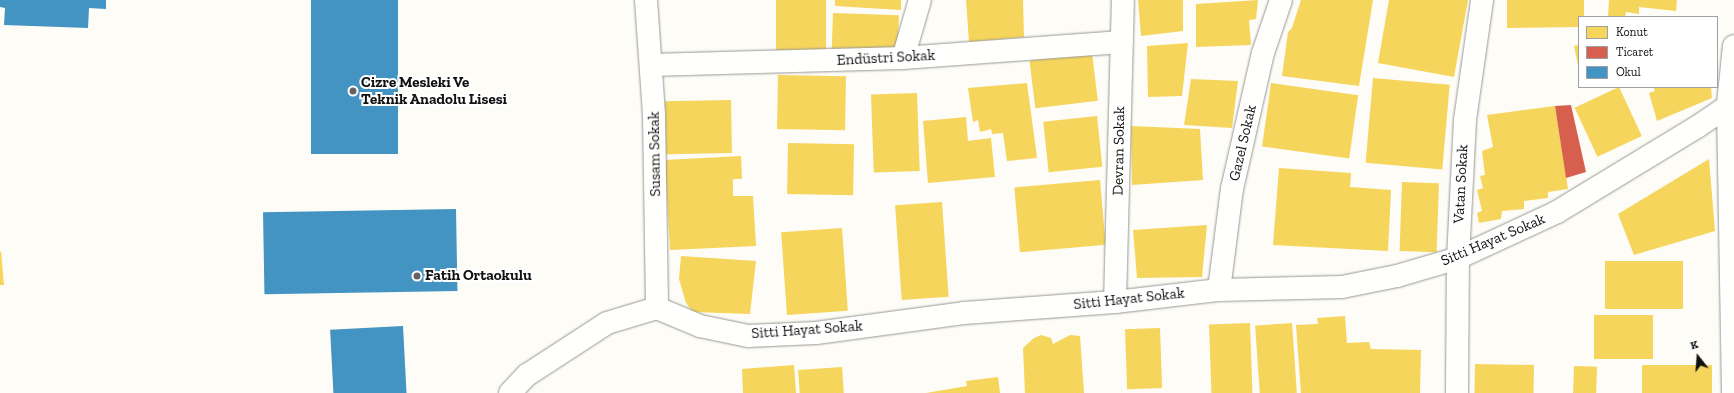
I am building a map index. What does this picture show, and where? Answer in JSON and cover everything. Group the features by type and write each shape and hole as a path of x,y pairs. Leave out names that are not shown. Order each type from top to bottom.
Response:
{"street":[{"name":"Susam Sokak","path":"646,0 654,115 657,308"},
{"path":"903,58 920,0"},
{"name":"Devran Sokak","path":"1115,302 1123,0"},
{"name":"Gazel Sokak","path":"1219,290 1232,189 1263,53 1282,0"},
{"name":"Vatan Sokak","path":"1457,393 1458,258 1465,120 1482,0"},
{"name":"Endüstri Sokak","path":"651,65 903,58 1121,42"},
{"path":"1733,393 1731,103 1734,46"},
{"name":"Sitti Hayat Sokak","path":"657,308 700,326 748,336 816,333 964,313 1115,302 1219,290 1342,287 1397,276 1458,258 1557,212 1697,127 1731,103"},
{"path":"510,393 527,375 607,323 657,308"}],"building: Konut":[{"path":"776,0 826,0 826,53 776,53"},
{"path":"835,0 901,0 901,10 835,6"},
{"path":"966,0 1023,0 1024,37 969,42"},
{"path":"1138,0 1183,0 1183,31 1141,36"},
{"path":"1258,0 1256,19 1249,20 1251,45 1196,47 1196,4"},
{"path":"1301,0 1373,0 1359,86 1282,76 1288,32 1292,28"},
{"path":"1389,0 1468,0 1454,77 1378,63"},
{"path":"1507,0 1584,0 1584,16 1578,16 1578,27 1507,28"},
{"path":"1609,0 1677,0 1676,11 1639,7 1639,14 1626,12 1625,16 1608,16"},
{"path":"833,13 899,15 898,52 832,50"},
{"path":"1188,43 1182,96 1148,97 1147,46"},
{"path":"1578,45 1578,65 1574,46"},
{"path":"1092,53 1098,101 1035,108 1029,61"},
{"path":"778,75 846,76 845,130 777,129"},
{"path":"1373,78 1450,85 1442,169 1366,163"},
{"path":"1191,79 1238,81 1232,128 1184,125"},
{"path":"1027,83 1037,158 1007,161 1003,133 992,134 991,129 980,132 978,120 973,122 968,88"},
{"path":"1271,83 1358,95 1349,159 1262,146"},
{"path":"1619,88 1642,136 1597,157 1575,108"},
{"path":"1654,88 1711,88 1712,98 1657,121 1649,93 1655,91"},
{"path":"917,93 920,171 874,173 871,95"},
{"path":"731,100 732,153 666,154 665,101"},
{"path":"1555,106 1568,189 1548,192 1548,198 1524,201 1524,209 1502,211 1501,219 1479,223 1477,213 1482,211 1477,190 1483,188 1480,176 1485,175 1482,151 1493,147 1487,115"},
{"path":"1097,116 1102,167 1049,172 1043,122"},
{"path":"966,117 968,141 991,138 995,177 928,183 923,121"},
{"path":"1131,126 1200,129 1203,180 1132,185"},
{"path":"788,143 854,144 853,195 787,194"},
{"path":"741,156 742,179 733,179 733,196 753,196 756,246 670,250 665,160"},
{"path":"1709,159 1715,231 1634,255 1618,214"},
{"path":"1279,168 1351,173 1350,187 1391,190 1388,251 1273,245"},
{"path":"1100,180 1106,245 1020,252 1014,187"},
{"path":"1402,182 1439,183 1437,252 1400,251"},
{"path":"942,202 949,297 902,300 895,205"},
{"path":"1207,225 1202,277 1137,278 1133,230"},
{"path":"842,228 848,311 787,315 781,232"},
{"path":"1,251 4,285 0,285"},
{"path":"681,256 756,261 750,314 693,312 686,303 679,279"},
{"path":"1605,261 1683,261 1683,309 1605,309"},
{"path":"1594,315 1653,315 1653,359 1594,359"},
{"path":"1345,316 1347,343 1369,342 1371,349 1421,350 1420,393 1301,393 1296,325 1318,324 1317,318"},
{"path":"1250,323 1252,393 1211,393 1209,324"},
{"path":"1292,323 1297,393 1260,393 1255,326"},
{"path":"1160,328 1162,388 1127,389 1125,329"},
{"path":"1041,335 1051,338 1053,344 1070,335 1080,336 1084,393 1025,393 1023,348 1034,338"},
{"path":"1475,364 1534,365 1534,393 1474,393"},
{"path":"794,365 796,393 743,393 742,369"},
{"path":"1642,365 1712,365 1712,393 1642,393"},
{"path":"1574,366 1597,367 1596,393 1573,393"},
{"path":"842,367 844,393 800,393 798,370"},
{"path":"998,377 1000,393 926,393 967,386 966,381"}],"building: Ticaret":[{"path":"1571,105 1586,172 1566,178 1555,106"}],"building: Okul":[{"path":"0,0 106,0 106,9 89,8 88,28 4,25 5,8 0,7"},
{"path":"311,0 398,0 398,154 311,154"},
{"path":"456,209 457,291 264,294 263,212"},
{"path":"403,326 407,393 333,393 330,330"}],"place":[{"name":"Cizre Mesleki Ve Teknik Anadolu Lisesi","path":"353,91"},
{"name":"Fatih Ortaokulu","path":"417,276"}]}
